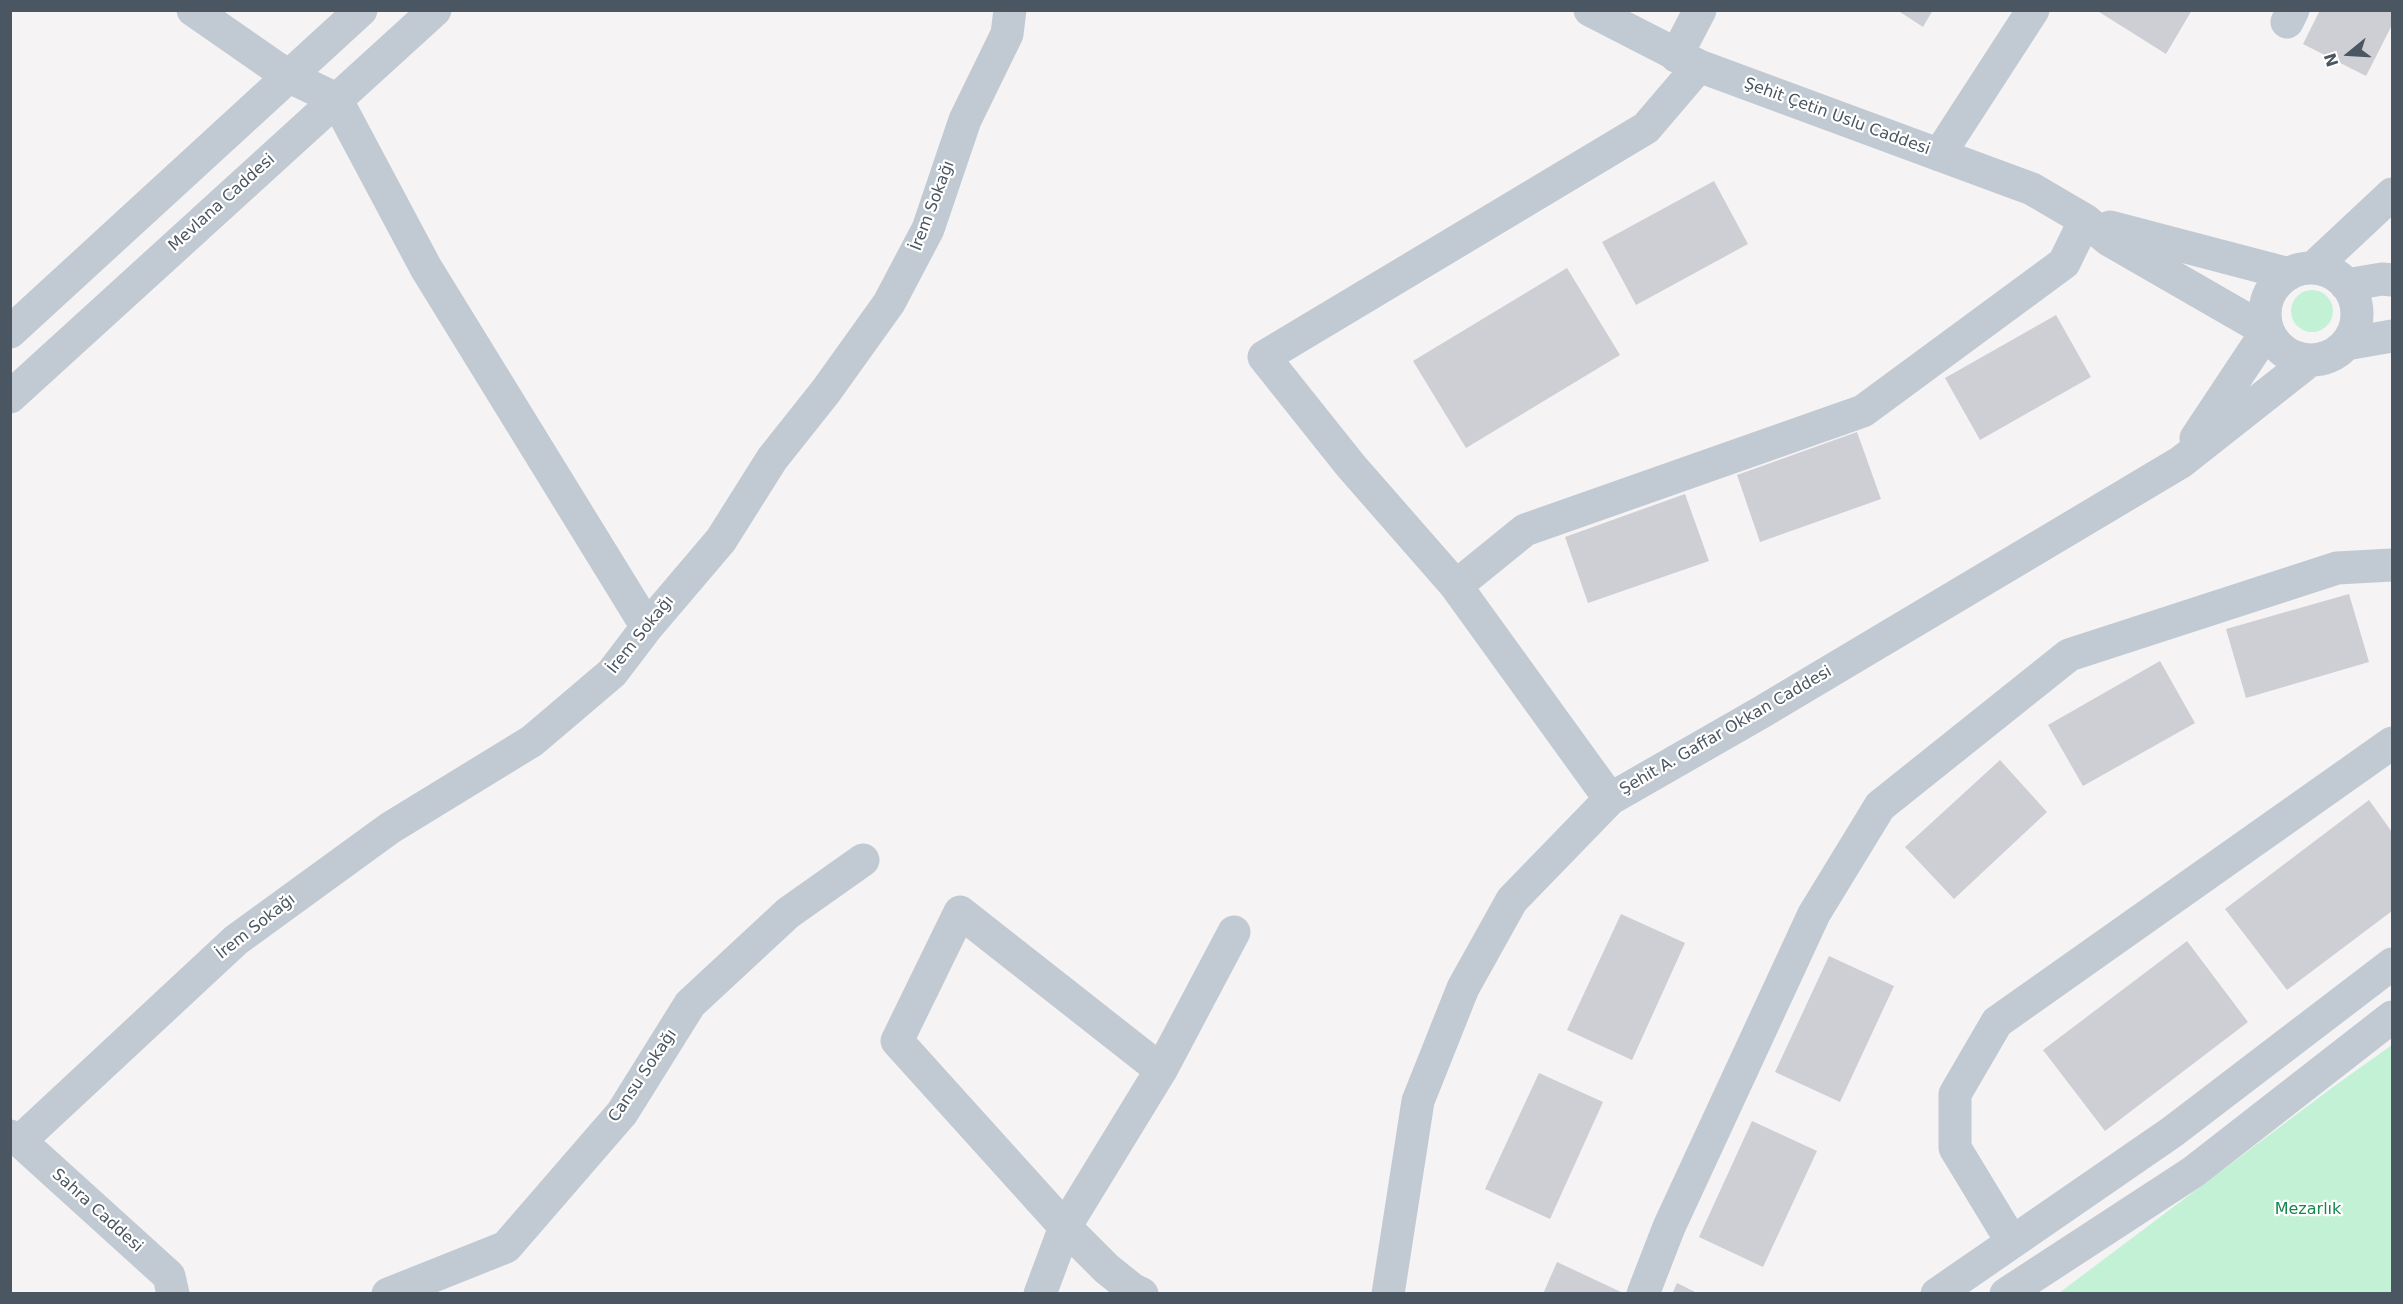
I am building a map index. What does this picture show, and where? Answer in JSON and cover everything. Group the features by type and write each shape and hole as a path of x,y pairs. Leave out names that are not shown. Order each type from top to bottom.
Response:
{"street":[{"path":"193,10 288,76 336,99 426,268 647,627"},
{"path":"10,332 361,10"},
{"name":"Mevlana Caddesi","path":"10,397 435,10"},
{"name":"İrem Sokağı","path":"15,1138 236,940 390,828 532,741 612,673 647,627 721,540 772,459 826,391 889,303 928,229 965,120 1007,34 1010,10"},
{"name":"Şehit Çetin Uslu Caddesi","path":"1590,10 1687,61 2032,189 2085,220"},
{"path":"1610,799 1456,586 1351,466 1264,357 1646,128 1687,61 1700,10"},
{"path":"1939,155 2033,10"},
{"path":"2309,361 2284,352 2274,343 2268,331 2265,311 2270,292 2278,282 2301,271 2392,194"},
{"path":"1456,586 1525,530 1863,411 2064,262 2085,220"},
{"path":"2085,220 2301,271 2325,270 2337,276 2354,298 2356,314 2354,330 2346,344"},
{"path":"2085,220 2109,240 2267,331 2181,462"},
{"path":"2346,285 2382,279 2392,280"},
{"name":"Şehit A. Gaffar Okkan Caddesi","path":"1388,1293 1418,1101 1463,988 1512,900 1610,799 1760,713 2181,462 2309,361 2330,357 2346,344 2392,336"},
{"path":"1643,1293 1669,1227 1815,914 1880,807 2069,655 2337,568 2392,565"},
{"path":"2013,1242 1955,1148 1955,1094 1997,1022 2392,743"},
{"name":"Cansu Sokağı","path":"388,1293 506,1247 622,1113 690,1004 788,913 862,860"},
{"path":"1142,1293 1105,1281 1065,1227 897,1041 960,912 1161,1070"},
{"path":"1040,1293 1065,1227 1161,1070 1234,932"},
{"path":"1937,1293 2172,1132 2392,964"},
{"path":"2006,1293 2193,1172 2392,1017"},
{"name":"Sahra Caddesi","path":"15,1138 169,1276 174,1293"}],"green space":[{"path":"2312,290 2320,291 2327,296 2332,303 2332,319 2327,326 2320,331 2312,332 2304,331 2297,326 2292,319 2291,311 2292,303 2297,296 2304,291"},
{"name":"Mezarlık","path":"2392,1045 2392,1293 2059,1293 2333,1087"}],"building":[{"path":"1897,10 1933,10 1923,27"},
{"path":"2096,10 2192,10 2166,54"},
{"path":"2320,10 2392,10 2392,25 2366,76 2303,44"},
{"path":"1714,181 1748,244 1636,305 1602,242"},
{"path":"1567,268 1620,355 1466,448 1413,361"},
{"path":"2056,315 2091,377 1980,440 1945,378"},
{"path":"1857,432 1881,499 1760,542 1737,475"},
{"path":"1685,494 1709,561 1588,603 1565,537"},
{"path":"2349,594 2369,662 2246,698 2226,629"},
{"path":"2160,661 2195,723 2083,786 2048,725"},
{"path":"2000,760 2047,812 1954,899 1905,847"},
{"path":"2369,800 2392,832 2392,911 2287,990 2225,909"},
{"path":"1621,914 1685,943 1632,1060 1567,1030"},
{"path":"2187,941 2248,1022 2105,1131 2043,1050"},
{"path":"1829,956 1894,986 1840,1102 1775,1072"},
{"path":"1539,1073 1603,1102 1550,1219 1485,1189"},
{"path":"1752,1121 1817,1151 1763,1267 1699,1237"},
{"path":"1557,1262 1621,1292 1620,1294 1543,1294"},
{"path":"1677,1283 1699,1294 1672,1294"}]}
